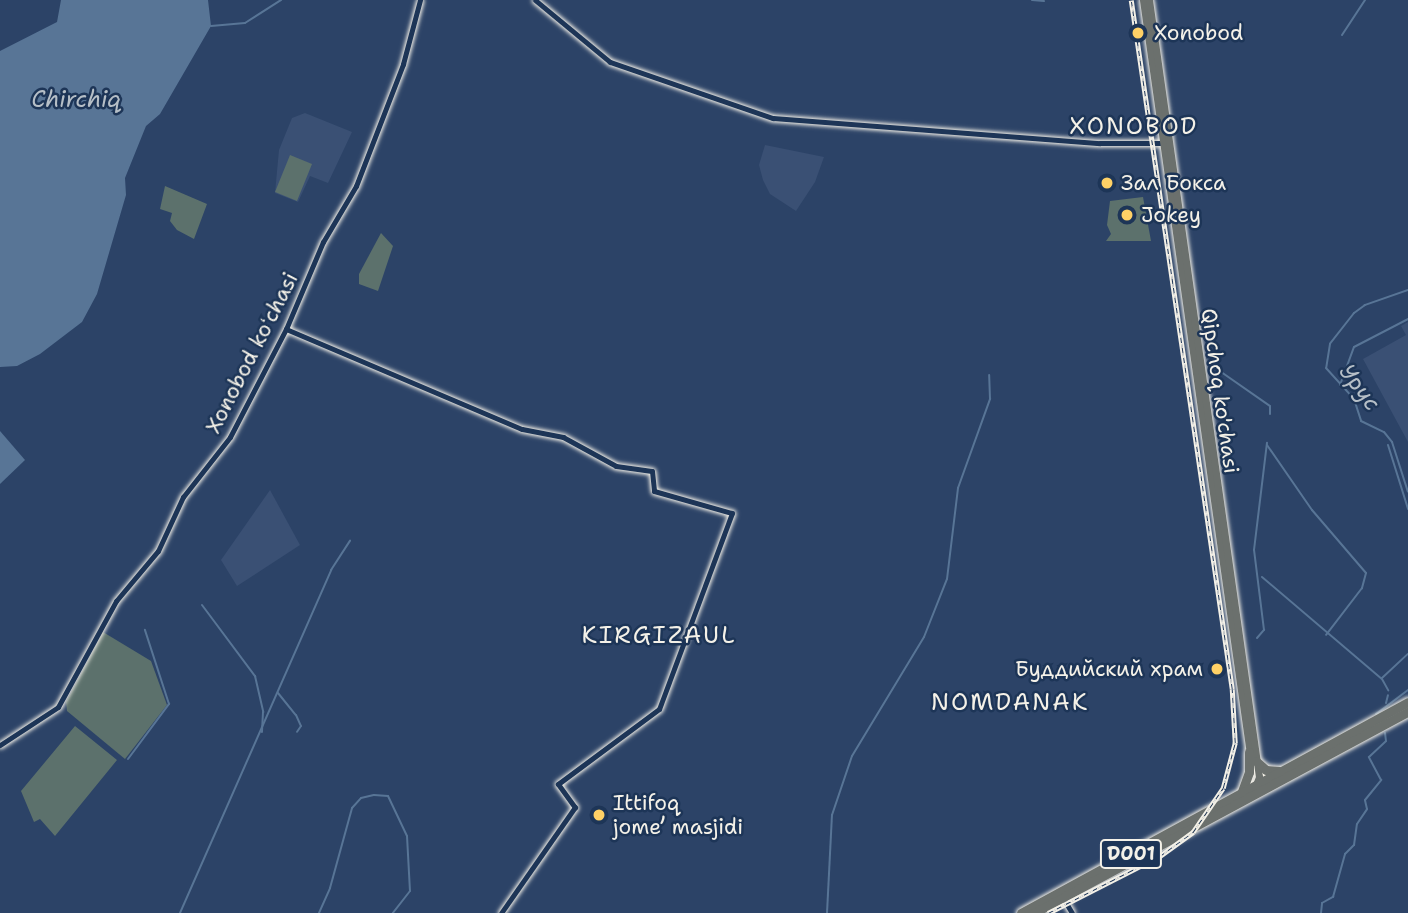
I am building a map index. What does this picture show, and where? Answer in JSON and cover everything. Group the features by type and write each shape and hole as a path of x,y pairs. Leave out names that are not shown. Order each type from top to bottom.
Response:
{"highway":[{"name":"D001","path":"1021,913 1260,788 1340,744 1408,702"},
{"name":"D001","path":"1260,788 1284,770 1408,712"},
{"path":"1244,795 1249,772 1249,752"},
{"path":"1256,761 1270,771 1284,770"},
{"name":"D001","path":"1034,913 1244,795"}],"main road":[{"name":"Qipchoq ko'chasi","path":"1143,0 1239,664 1260,788"},
{"name":"Qipchoq ko'chasi","path":"1149,0 1163,144"},
{"name":"Qipchoq ko'chasi","path":"1239,664 1249,752 1260,788"}],"street":[{"name":"Xonobod koʻchasi","path":"0,745 58,707 116,601 160,548 183,496 229,439 286,329 323,242 356,186 402,64 420,0"},
{"path":"535,0 610,62 773,118 1163,144"},
{"path":"286,329 522,429 563,437 613,465 652,471 654,491 732,513 659,709 558,784 575,807 501,913"},
{"path":"1062,898 1072,913"}],"shaded area":[{"path":"305,113 352,132 328,183 310,176 298,202 275,193 279,150 292,118"},
{"path":"765,145 824,157 815,182 796,211 770,194 763,180 759,165"},
{"path":"1408,322 1408,442 1363,359 1406,335 1401,326"},
{"path":"270,490 300,545 237,586 221,560"}],"green space":[{"path":"290,155 312,164 297,201 275,192"},
{"path":"165,186 207,204 194,239 177,230 170,221 172,213 160,209"},
{"name":"Jokey","path":"1143,197 1151,241 1106,241 1111,234 1107,225 1110,201"},
{"path":"381,233 393,246 378,291 359,284 359,274"},
{"path":"103,632 151,661 167,705 125,759 67,711 66,702"},
{"path":"75,726 117,760 55,836 40,819 34,822 21,791"}],"water":[{"name":"Chirchiq","path":"61,0 208,0 211,26 160,114 146,126 125,178 126,195 97,294 82,322 40,354 17,366 0,367 0,51 57,22"},
{"path":"0,431 25,460 0,484"}],"waterway":[{"path":"211,26 245,23 281,0"},
{"path":"1032,0 1044,1"},
{"path":"1342,35 1365,0"},
{"name":"Урус","path":"1408,290 1365,305 1354,313 1330,344 1326,368 1354,399 1361,421 1384,432 1392,442 1408,492"},
{"path":"1340,385 1354,347 1408,319"},
{"path":"1214,367 1270,406 1270,414"},
{"path":"827,913 832,815 852,756 924,637 947,579 958,488 990,399 989,375"},
{"path":"1257,638 1264,630 1254,550 1267,443"},
{"path":"1267,445 1312,510 1366,573 1362,588 1326,635"},
{"path":"1388,445 1408,509"},
{"path":"180,913 331,570 350,541"},
{"path":"1262,577 1382,679 1388,690"},
{"path":"202,605 255,676 263,712 262,732"},
{"path":"128,759 169,704 145,630"},
{"path":"1382,678 1408,654"},
{"name":"Урус","path":"1376,714 1408,690"},
{"path":"278,693 296,715 301,726 297,732"},
{"path":"1386,703 1388,695"},
{"name":"Урус","path":"1321,913 1322,903 1333,897 1345,854 1354,845 1357,824 1367,809 1365,800 1381,780 1369,757 1386,741 1385,733"},
{"path":"319,913 330,888 352,808 361,798 374,795 388,796 407,836 410,891 393,913"}],"railway":[{"path":"1048,913 1160,856 1193,832 1223,788 1235,743 1232,689 1131,0"}],"place":[{"name":"Xonobod","path":"1138,33"},
{"name":"Зал Бокса","path":"1107,183"},
{"name":"Jokey","path":"1127,215"},
{"name":"Буддийский храм","path":"1217,669"},
{"name":"Ittifoq jome’ masjidi","path":"599,815"}],"district":[{"name":"XONOBOD","path":"1134,127"},
{"name":"KIRGIZAUL","path":"659,636"},
{"name":"NOMDANAK","path":"1010,703"}]}
